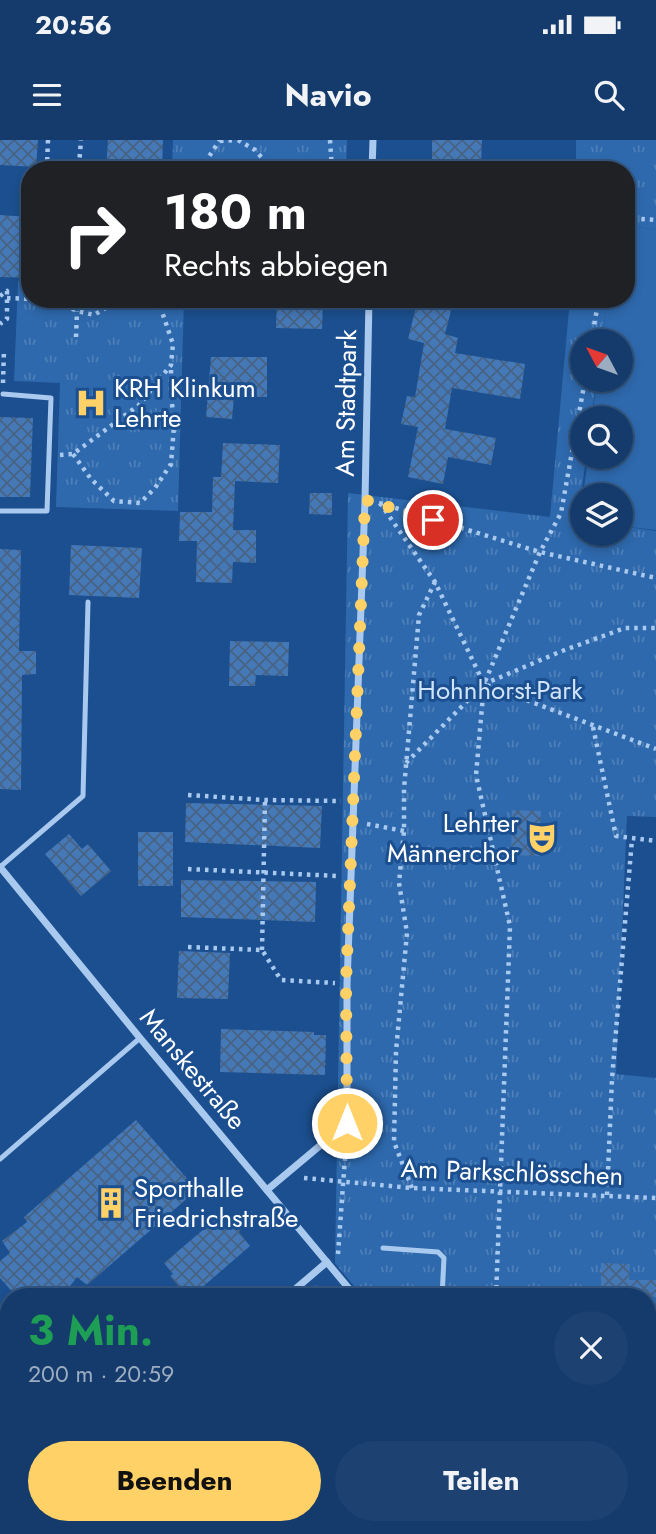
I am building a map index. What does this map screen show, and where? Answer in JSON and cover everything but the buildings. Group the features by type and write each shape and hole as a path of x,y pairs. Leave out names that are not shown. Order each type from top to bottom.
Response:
{"street":[{"path":"372,161 373,140"},
{"name":"Am Stadtpark","path":"347,1123 346,984 365,500 369,308"},
{"name":"Manskestraße","path":"0,867 348,1288"},
{"path":"267,1189 347,1123"},
{"path":"297,1288 327,1262"}],"lane":[{"path":"0,511 47,511 51,398 3,394"},
{"path":"0,867 83,796 88,602"},
{"path":"0,1159 140,1038"},
{"path":"383,1248 442,1254 442,1288"}],"path":[{"path":"47,161 48,140"},
{"path":"80,161 81,140"},
{"path":"206,161 220,141 238,140 255,150 265,161"},
{"path":"330,140 331,161"},
{"path":"635,218 655,220 656,213"},
{"path":"0,296 7,291 7,319 0,324"},
{"path":"7,298 21,299"},
{"path":"70,308 94,315 105,308"},
{"path":"73,454 92,479 114,501 140,503 155,488 171,464 174,426 171,393 173,344 161,308"},
{"path":"593,329 596,308"},
{"path":"76,311 76,337"},
{"path":"3,394 5,348"},
{"path":"49,455 73,454 139,405 171,365"},
{"path":"496,1288 510,926 476,775 484,684 540,552 562,513 583,392"},
{"path":"365,500 540,552 656,578"},
{"path":"380,503 435,582 484,684 656,749"},
{"path":"412,1188 394,1142 396,1051 407,933 399,883 419,615 435,582"},
{"path":"407,762 484,684 625,628 656,628"},
{"path":"593,726 616,836 656,841"},
{"path":"188,795 265,800 353,801"},
{"path":"265,800 262,950 281,980 346,984"},
{"path":"352,822 404,831"},
{"path":"607,1195 612,1079 632,839"},
{"path":"188,869 351,876"},
{"path":"188,947 262,950"},
{"path":"335,1272 347,1123"},
{"name":"Am Parkschlösschen","path":"283,1176 412,1188 656,1198"}],"green space":[{"path":"173,140 347,140 346,161 172,161"},
{"path":"576,140 656,140 656,230 639,227 635,233 635,161 576,161"},
{"path":"639,227 656,230 656,530 633,527 633,483 585,483 586,469 633,469 633,406 594,406 595,392 634,392 634,329 603,329 606,308 635,308 635,233"},
{"path":"18,281 21,281 21,308 184,308 178,511 56,507 60,383 14,381"},
{"name":"Hohnhorst-Park","path":"569,308 606,308 603,329 570,329 570,392 595,392 593,406 570,406 570,469 584,469 583,483 570,483 570,546 633,546 633,528 656,531 656,817 627,816 616,1074 656,1078 656,1288 356,1288 335,1263 348,493 550,517"}],"place":[{"name":"KRH Klinkum Lehrte","path":"91,403"},
{"name":"Lehrter Männerchor","path":"542,838"},
{"name":"Sporthalle Friedrichstraße","path":"111,1203"}],"route":[{"path":"347,1123 346,984 365,500 433,520"}]}
